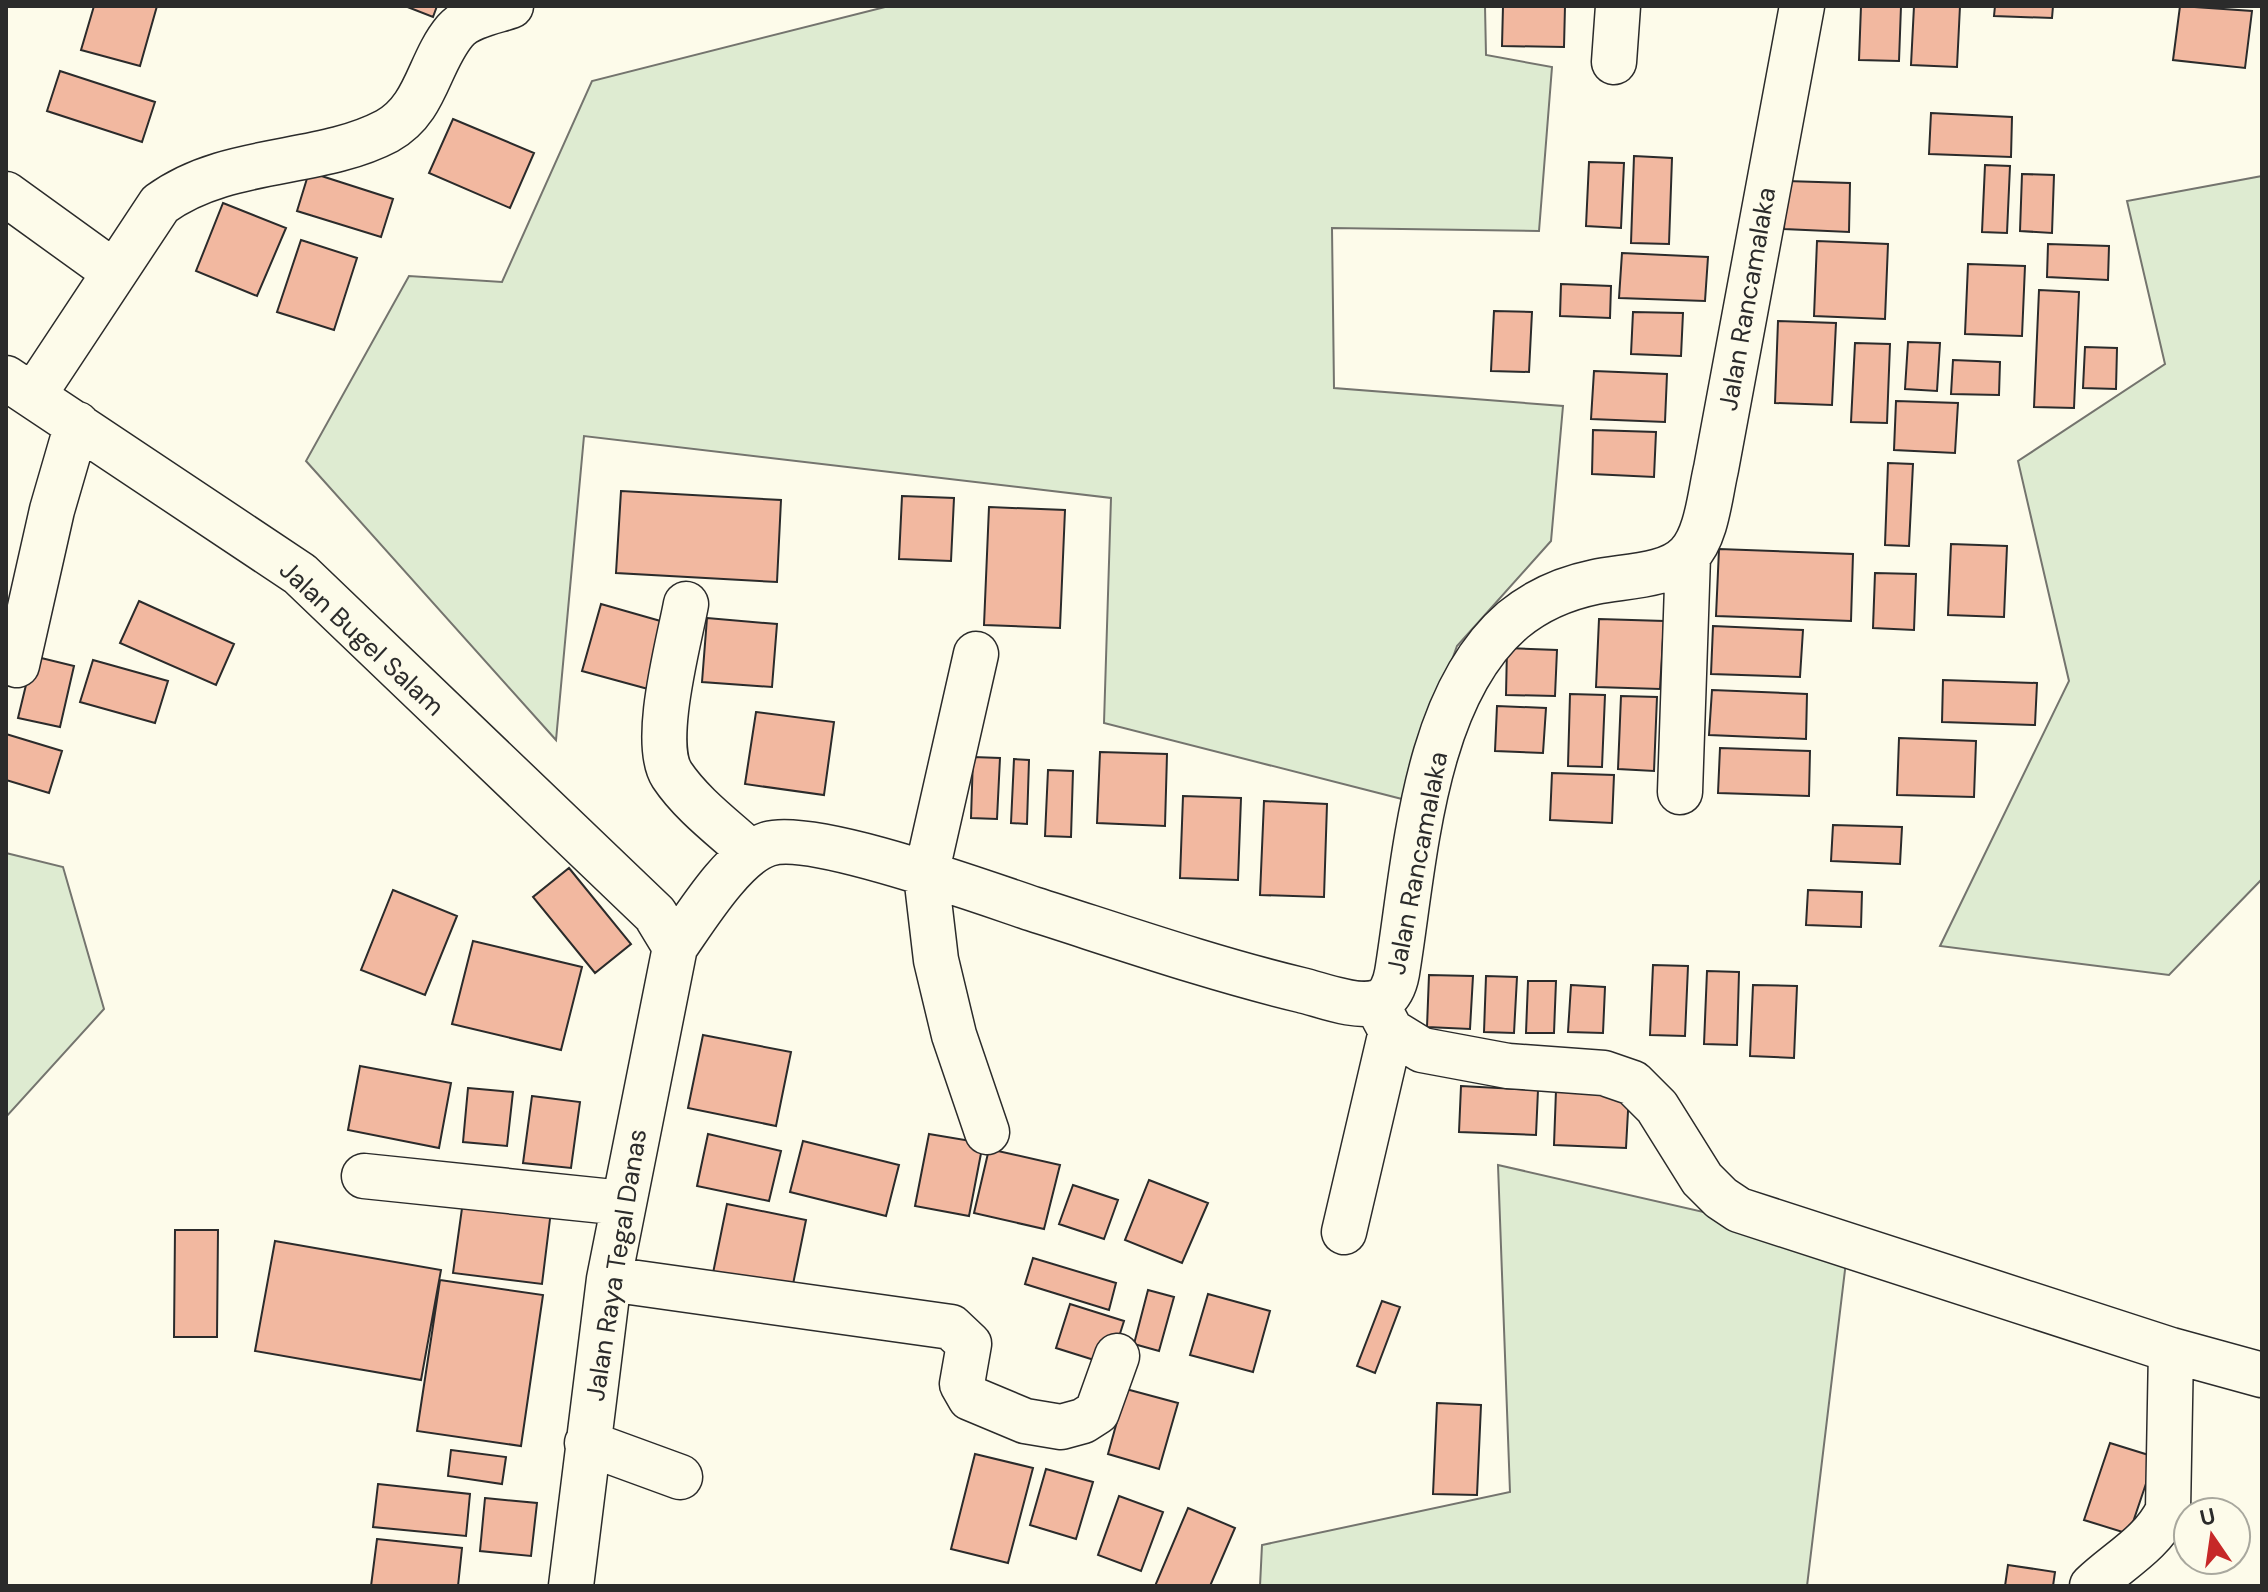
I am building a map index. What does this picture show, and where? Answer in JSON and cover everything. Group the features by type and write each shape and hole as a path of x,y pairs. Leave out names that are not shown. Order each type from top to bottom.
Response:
{"street":[{"path":"1614,62 1618,6"},
{"name":"Jalan Rancamalaka","path":"744,859 769,844 790,841 815,844 926,875 1260,980 1356,1003 1383,1017 1386,998 1395,984 1428,785 1456,699 1483,653 1513,620 1544,600 1592,583 1668,567 1688,556 1699,536 1716,469 1802,6"},
{"path":"19,387 114,272 160,204 177,191 212,177 346,145 386,131 411,114 456,29 486,10"},
{"path":"6,194 114,272"},
{"name":"Jalan Bugel Salam","path":"19,387 300,574 682,937"},
{"path":"17,665 52,510 77,424"},
{"path":"1680,792 1688,556"},
{"path":"682,937 744,859 670,772 664,740 686,604"},
{"path":"976,654 926,875 936,960 954,1035 987,1132"},
{"name":"Jalan Raya Tegal Danas","path":"571,1586 609,1279 682,937"},
{"path":"1344,1232 1383,1017 1422,1050 1508,1066 1604,1073 1633,1083 1657,1107 1702,1179 1739,1210 2171,1350 2262,1375"},
{"path":"364,1176 623,1203"},
{"path":"609,1279 951,1327 969,1344 962,1384 970,1398 1025,1421 1061,1427 1083,1421 1097,1412 1117,1356"},
{"path":"2092,1586 2137,1550 2162,1522 2168,1510 2171,1350"},
{"path":"587,1443 680,1477"}],"green space":[{"path":"889,6 1485,6 1486,55 1552,67 1539,231 1332,228 1334,388 1563,406 1551,541 1457,646 1402,799 1104,723 1111,498 584,436 556,740 306,461 409,276 502,282 592,81"},
{"path":"2262,176 2262,879 2169,975 1940,946 2069,681 2018,461 2165,364 2127,201"},
{"path":"6,853 63,867 104,1009 6,1117"},
{"path":"1498,1165 1848,1245 1807,1586 1260,1586 1262,1545 1510,1492"}],"building":[{"path":"94,6 157,6 140,66 81,50"},
{"path":"405,6 437,6 433,17"},
{"path":"1503,6 1565,6 1564,47 1502,46"},
{"path":"1861,6 1901,6 1899,61 1859,60"},
{"path":"1914,6 1960,6 1957,67 1911,65"},
{"path":"1995,6 2053,6 2052,18 1994,16"},
{"path":"2180,6 2252,11 2245,68 2173,60"},
{"path":"60,71 155,102 142,142 47,111"},
{"path":"1931,113 2012,117 2011,157 1929,154"},
{"path":"453,119 534,153 510,208 429,173"},
{"path":"1634,156 1672,158 1669,244 1631,243"},
{"path":"1589,162 1624,163 1621,228 1586,226"},
{"path":"1985,165 2010,166 2007,233 1982,232"},
{"path":"309,172 393,199 381,237 297,211"},
{"path":"2022,174 2054,175 2052,233 2020,231"},
{"path":"1786,181 1850,183 1849,232 1784,229"},
{"path":"223,203 286,228 257,296 196,271"},
{"path":"301,240 357,258 334,330 277,312"},
{"path":"1817,241 1888,244 1885,319 1814,316"},
{"path":"2048,244 2109,246 2108,280 2047,277"},
{"path":"1622,253 1708,257 1705,301 1619,298"},
{"path":"1968,264 2025,266 2022,336 1965,334"},
{"path":"1561,284 1611,286 1610,318 1560,316"},
{"path":"2039,290 2079,292 2074,408 2034,407"},
{"path":"1494,311 1532,312 1529,372 1491,371"},
{"path":"1633,312 1683,313 1681,356 1631,354"},
{"path":"1778,321 1836,323 1832,405 1775,403"},
{"path":"1908,342 1940,343 1937,391 1905,389"},
{"path":"1855,343 1890,344 1887,423 1851,422"},
{"path":"2085,347 2117,348 2116,389 2083,388"},
{"path":"1953,360 2000,362 1999,395 1951,394"},
{"path":"1594,371 1667,374 1665,422 1591,419"},
{"path":"1896,401 1958,403 1955,453 1894,450"},
{"path":"1593,430 1656,432 1654,477 1592,474"},
{"path":"1888,463 1913,464 1909,546 1885,545"},
{"path":"621,491 781,500 777,582 616,573"},
{"path":"902,496 954,498 951,561 899,559"},
{"path":"989,507 1065,510 1060,628 984,625"},
{"path":"1951,544 2007,546 2004,617 1948,615"},
{"path":"1719,549 1853,554 1851,621 1716,616"},
{"path":"1875,573 1916,574 1914,630 1873,628"},
{"path":"139,601 234,644 216,685 120,643"},
{"path":"601,604 678,626 659,692 582,671"},
{"path":"707,618 777,624 772,687 702,682"},
{"path":"1599,619 1664,621 1660,689 1596,687"},
{"path":"1713,626 1803,630 1800,677 1711,674"},
{"path":"1507,648 1557,650 1555,696 1506,695"},
{"path":"33,656 74,666 60,727 18,718"},
{"path":"93,660 168,681 155,723 80,702"},
{"path":"1943,680 2037,683 2035,725 1942,722"},
{"path":"1712,690 1807,694 1806,739 1709,735"},
{"path":"1570,694 1605,695 1602,767 1568,766"},
{"path":"1621,696 1657,697 1654,771 1618,769"},
{"path":"1497,706 1546,708 1543,753 1495,751"},
{"path":"756,712 834,722 824,795 745,784"},
{"path":"6,734 62,751 49,793 6,780"},
{"path":"1899,738 1976,741 1974,797 1897,795"},
{"path":"1720,748 1810,751 1809,796 1718,793"},
{"path":"1100,752 1167,754 1165,826 1097,823"},
{"path":"973,757 1000,758 997,819 971,818"},
{"path":"1014,759 1029,760 1027,824 1011,823"},
{"path":"1048,770 1073,771 1071,837 1045,836"},
{"path":"1552,773 1614,775 1612,823 1550,820"},
{"path":"1183,796 1241,798 1238,880 1180,878"},
{"path":"1264,801 1327,804 1324,897 1260,895"},
{"path":"1833,825 1902,827 1900,864 1831,861"},
{"path":"569,868 631,944 595,973 533,897"},
{"path":"393,890 457,916 425,995 361,970"},
{"path":"1808,890 1862,892 1861,927 1806,925"},
{"path":"473,941 582,967 561,1050 452,1024"},
{"path":"1653,965 1688,966 1685,1036 1650,1035"},
{"path":"1707,971 1739,972 1737,1045 1704,1044"},
{"path":"1429,975 1473,976 1470,1029 1427,1027"},
{"path":"1486,976 1517,977 1514,1033 1484,1032"},
{"path":"1528,981 1556,981 1554,1033 1526,1033"},
{"path":"1571,985 1605,987 1603,1033 1568,1032"},
{"path":"1753,985 1797,986 1794,1058 1750,1056"},
{"path":"703,1035 791,1052 776,1126 688,1108"},
{"path":"360,1066 451,1083 439,1148 348,1130"},
{"path":"1461,1086 1538,1090 1536,1135 1459,1132"},
{"path":"468,1088 513,1092 507,1146 463,1142"},
{"path":"1556,1090 1629,1093 1626,1148 1554,1145"},
{"path":"532,1096 580,1102 571,1168 523,1163"},
{"path":"708,1134 781,1151 769,1201 697,1186"},
{"path":"929,1134 983,1143 969,1216 915,1206"},
{"path":"803,1141 899,1165 886,1216 790,1192"},
{"path":"989,1149 1060,1165 1044,1229 974,1213"},
{"path":"1149,1180 1208,1203 1182,1263 1125,1240"},
{"path":"1073,1185 1118,1200 1104,1239 1059,1224"},
{"path":"463,1201 551,1211 542,1284 453,1273"},
{"path":"727,1204 806,1220 790,1299 711,1283"},
{"path":"175,1230 218,1230 217,1337 174,1337"},
{"path":"275,1241 441,1270 421,1380 255,1351"},
{"path":"1033,1258 1116,1283 1109,1310 1025,1284"},
{"path":"440,1280 543,1295 521,1446 417,1431"},
{"path":"1148,1290 1174,1297 1159,1351 1134,1344"},
{"path":"1208,1294 1270,1311 1253,1372 1190,1355"},
{"path":"1382,1301 1400,1307 1375,1373 1357,1366"},
{"path":"1070,1304 1124,1321 1110,1365 1056,1348"},
{"path":"1126,1389 1178,1403 1159,1469 1108,1454"},
{"path":"1437,1403 1481,1405 1477,1495 1433,1494"},
{"path":"2110,1443 2155,1457 2129,1534 2084,1520"},
{"path":"451,1450 506,1457 502,1484 448,1476"},
{"path":"975,1454 1033,1468 1008,1563 951,1549"},
{"path":"1046,1469 1093,1482 1076,1539 1030,1525"},
{"path":"378,1484 470,1494 466,1536 373,1527"},
{"path":"1119,1496 1163,1512 1141,1571 1098,1555"},
{"path":"485,1498 537,1503 531,1556 480,1551"},
{"path":"1188,1508 1235,1528 1210,1586 1155,1586"},
{"path":"377,1539 462,1548 458,1586 371,1586"},
{"path":"2008,1565 2055,1572 2053,1586 2005,1586"}]}
